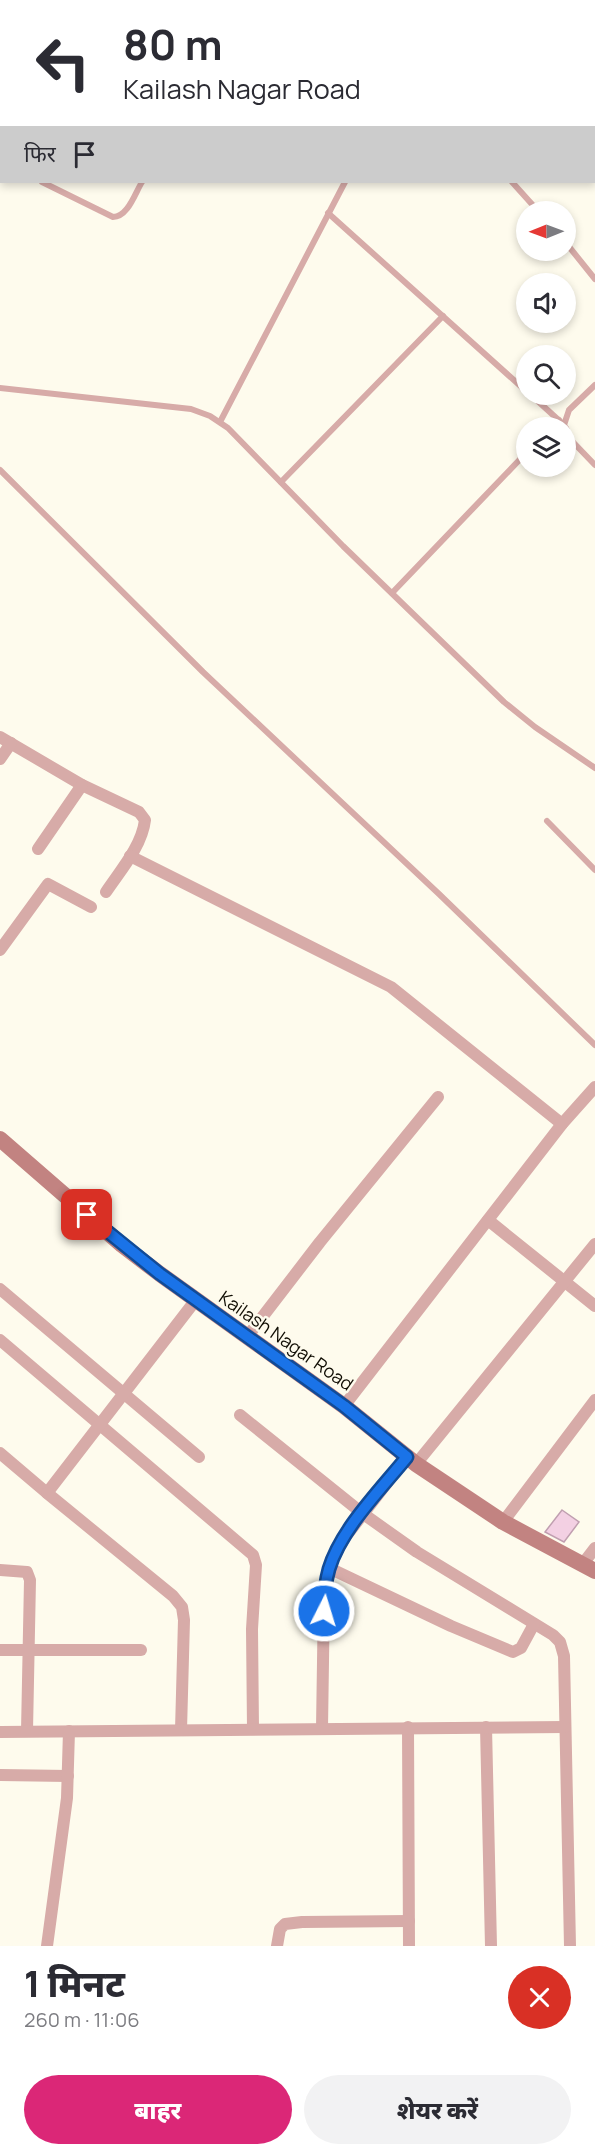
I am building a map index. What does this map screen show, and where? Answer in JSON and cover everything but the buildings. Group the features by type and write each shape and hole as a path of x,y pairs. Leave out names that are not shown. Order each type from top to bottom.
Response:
{"street":[{"path":"0,759 6,740 82,785 139,812 145,820 144,830 106,892"},
{"path":"38,849 82,785"},
{"path":"130,856 391,987 562,1124"},
{"path":"0,950 48,884 91,907"},
{"path":"344,1406 562,1124 595,1087"},
{"path":"247,1337 320,1242 438,1097"},
{"name":"Kailash Nagar Road","path":"0,1139 122,1245 195,1301 344,1406 411,1461 503,1522 589,1568"},
{"path":"488,1221 595,1306"},
{"path":"322,1728 324,1594 329,1568 343,1540 362,1513 411,1461 595,1244"},
{"path":"0,1289 199,1457"},
{"path":"47,1493 195,1301"},
{"path":"0,1340 253,1555 256,1565 252,1629 253,1729"},
{"path":"503,1522 595,1400"},
{"path":"240,1415 362,1513 417,1552 553,1635 560,1642 564,1656 570,1946"},
{"path":"0,1453 173,1596 182,1607 184,1620 181,1730"},
{"path":"589,1568 595,1548"},
{"path":"329,1568 451,1626 513,1652 521,1648 534,1624"},
{"path":"0,1570 27,1572 30,1580 27,1731"},
{"path":"0,1650 141,1650"},
{"path":"408,1727 409,1946"},
{"path":"486,1727 491,1946"},
{"path":"0,1732 565,1727"},
{"path":"47,1946 68,1776 69,1731"},
{"path":"0,1775 68,1776"},
{"path":"277,1946 277,1936 285,1924 409,1921"}],"lane":[{"path":"44,183 113,218 124,213 141,183"},
{"path":"219,422 344,183"},
{"path":"513,183 529,201"},
{"path":"328,213 516,382"},
{"path":"576,255 595,279"},
{"path":"281,483 443,316"},
{"path":"567,417 569,410 595,385"},
{"path":"0,388 191,409 210,416 228,428 504,702 535,727 595,768"},
{"path":"542,405 556,417"},
{"path":"576,445 595,465"},
{"path":"392,593 516,463"},
{"path":"0,470 203,672 595,1045"},
{"path":"546,821 595,870"}],"route":[{"path":"87,1215 195,1301 344,1406 407,1457 343,1540 329,1568 324,1594 324,1611"}]}
